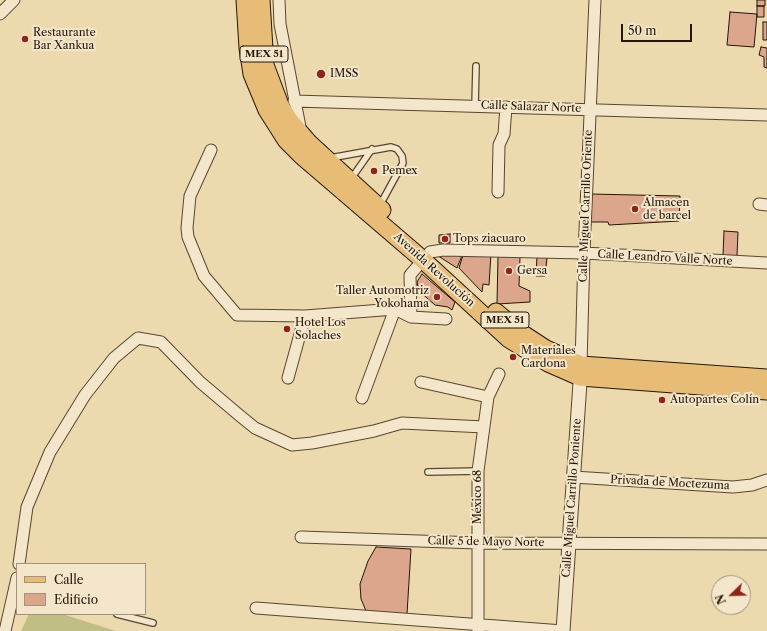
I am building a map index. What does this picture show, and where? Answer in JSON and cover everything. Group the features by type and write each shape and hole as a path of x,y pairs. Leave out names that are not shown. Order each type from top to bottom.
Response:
{"main road":[{"name":"Avenida Revolución","path":"245,0 250,62 256,85 267,110 283,136 295,149 346,186 426,256 523,334 581,371 767,391"},
{"name":"Avenida Revolución","path":"261,0 264,53 269,77 280,105 289,120 326,159 346,186"},
{"name":"Avenida Revolución","path":"581,371 767,378"}],"street":[{"path":"0,14 14,0"},
{"path":"279,0 280,24 301,134"},
{"name":"Calle Miguel Carrillo Oriente","path":"581,371 584,253 595,0"},
{"name":"Calle Salazar Norte","path":"294,101 767,115"},
{"path":"498,192 499,145 504,134 506,107"},
{"path":"211,150 190,196 186,228 190,245 204,276 237,315 305,316 395,309 411,317 446,319"},
{"name":"Calle Leandro Valle Norte","path":"426,256 443,250 584,253 767,263"},
{"path":"411,317 410,275 426,256"},
{"path":"362,398 395,309"},
{"path":"288,378 305,316"},
{"path":"19,563 27,507 50,452 85,395 114,358 138,338 162,342 200,382 255,428 292,444 312,443 366,433 402,423 484,427"},
{"name":"Calle Miguel Carrillo Poniente","path":"563,631 581,371"},
{"name":"México 68","path":"478,628 478,471 488,397 499,374"},
{"path":"421,382 488,397"},
{"name":"Privada de Moctezuma","path":"573,477 733,487 752,485 767,480"},
{"name":"Calle 5 de Mayo Norte","path":"301,537 478,543 767,544"},
{"path":"5,631 16,589"},
{"path":"256,608 478,628 570,631"}],"lane":[{"path":"476,66 476,106"},
{"path":"326,159 391,147 397,149 402,156 402,163 376,212"},
{"path":"346,186 372,150"},
{"path":"428,472 478,471"},
{"path":"121,615 153,623"}],"shaded area":[{"path":"29,615 65,615 116,631 21,631"}],"building":[{"path":"757,0 765,0 765,6 757,6"},
{"path":"757,6 764,6 764,17 757,17"},
{"path":"730,12 757,14 754,47 727,45"},
{"path":"763,22 767,22 767,40 763,40"},
{"path":"761,47 767,48 767,68 764,67 764,57 759,55"},
{"name":"Almacen de barcel","path":"590,194 680,196 679,221 609,225 608,222 590,222"},
{"path":"724,231 738,232 737,256 723,256"},
{"name":"Tops ziacuaro","path":"450,234 450,243 439,243 439,235"},
{"name":"Gersa","path":"464,252 491,253 489,285 483,284 482,292 459,268"},
{"path":"463,253 457,268 435,254"},
{"name":"Gersa","path":"498,256 520,257 519,286 530,291 530,302 497,304"},
{"path":"537,256 547,258 545,276 536,276"},
{"name":"Taller Automotriz Yokohama","path":"422,274 455,302 452,310 448,307 435,305 419,291 417,282"},
{"path":"376,547 411,549 407,614 366,611 361,599 360,584 368,561"}],"place":[{"name":"Restaurante Bar Xankua","path":"25,39"},
{"name":"IMSS","path":"321,74"},
{"name":"Pemex","path":"374,171"},
{"name":"Almacen de barcel","path":"635,209"},
{"name":"Tops ziacuaro","path":"445,239"},
{"name":"Gersa","path":"509,271"},
{"name":"Taller Automotriz Yokohama","path":"437,297"},
{"name":"Hotel Los Solaches","path":"287,329"},
{"name":"Materiales Cardona","path":"513,357"},
{"name":"Autopartes Colín","path":"662,400"}]}
